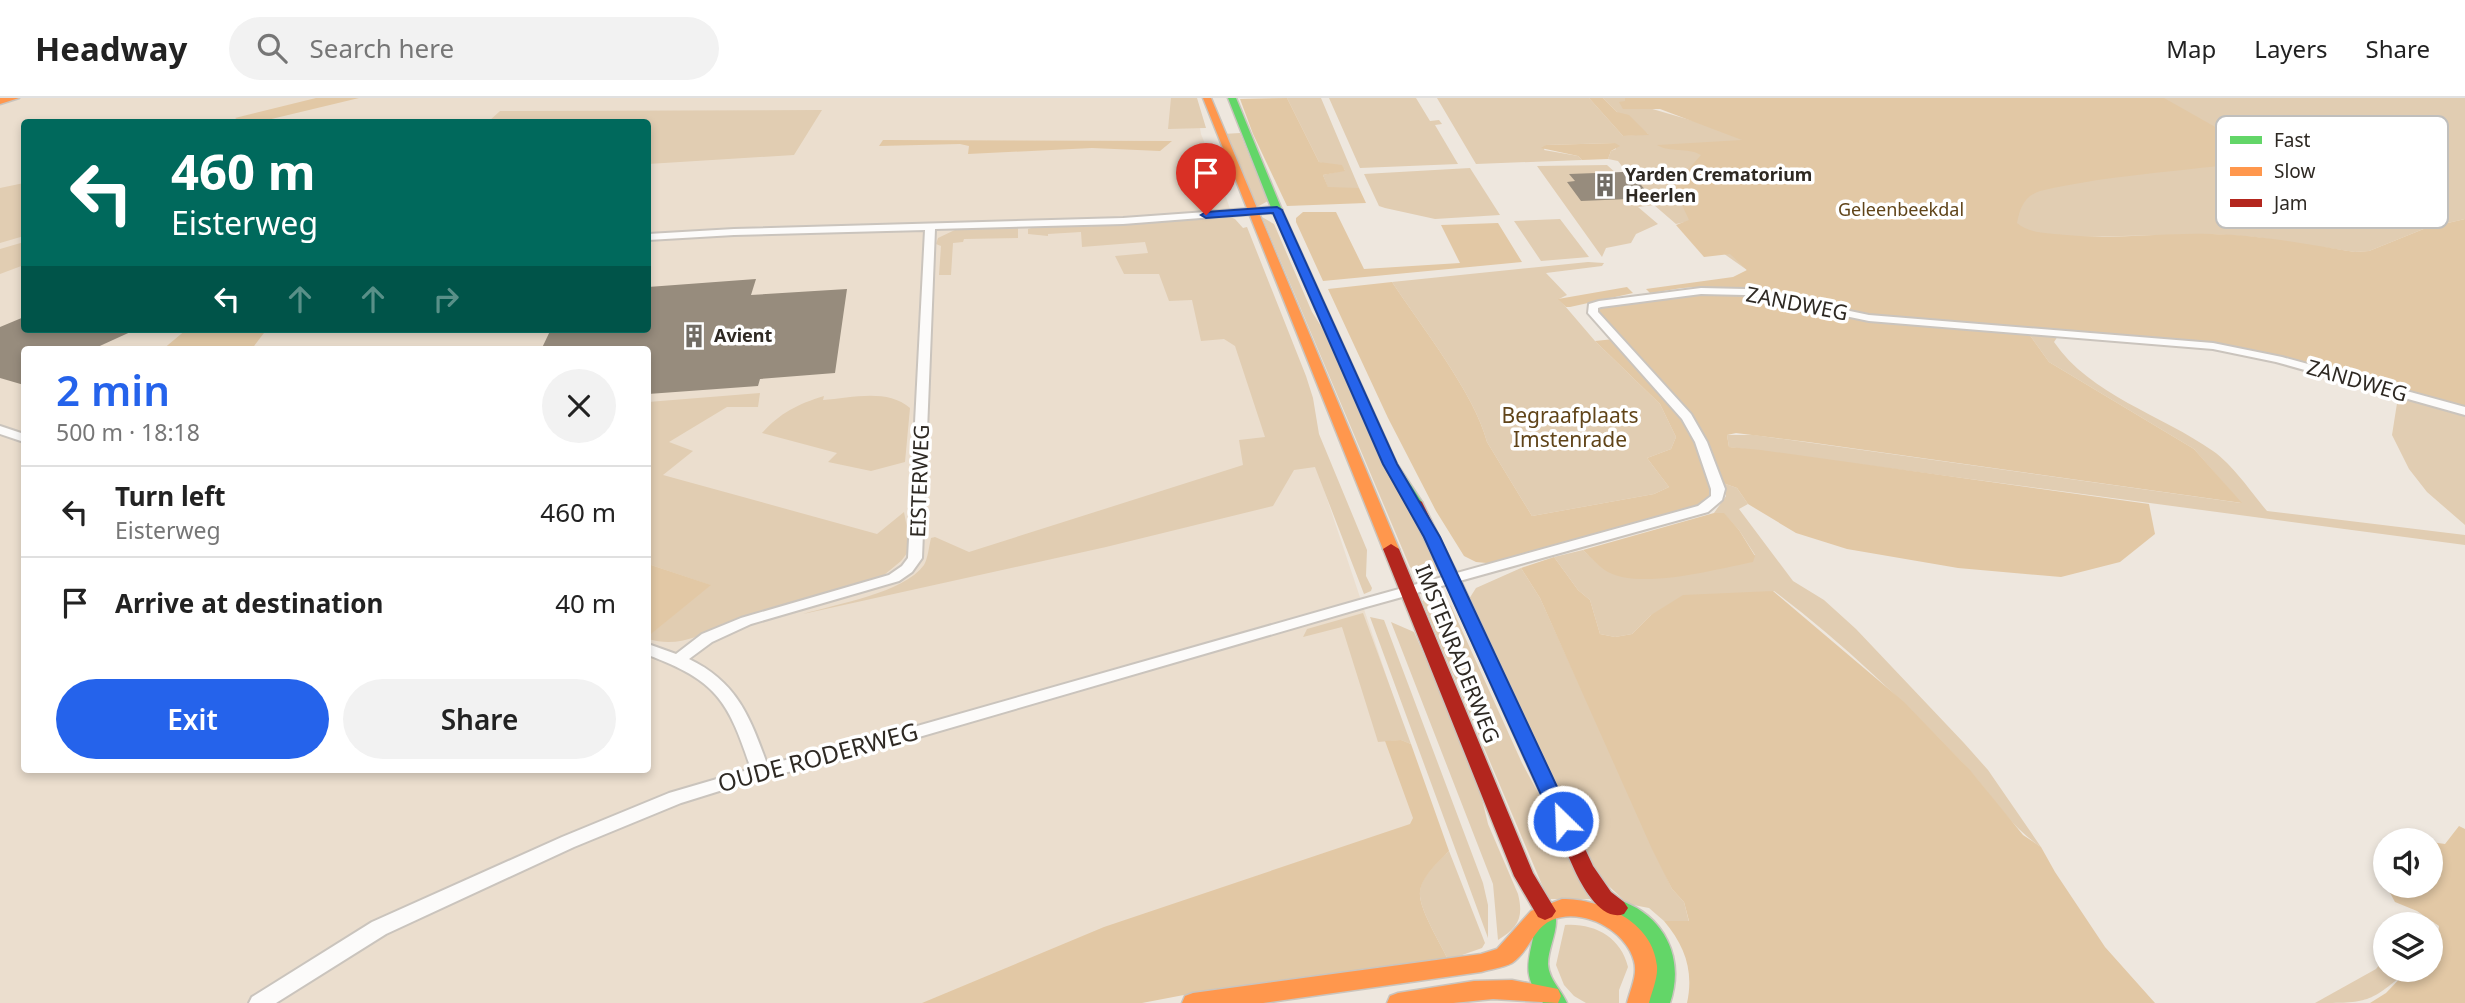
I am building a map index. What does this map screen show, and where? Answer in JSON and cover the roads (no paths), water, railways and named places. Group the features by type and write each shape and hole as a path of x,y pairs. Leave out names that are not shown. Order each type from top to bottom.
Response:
{"main road":[{"path":"0,101 15,98"},
{"name":"IMSTENRADERWEG","path":"1207,98 1524,876 1545,911"},
{"name":"IMSTENRADERWEG","path":"1233,98 1277,210 1390,464 1422,516 1585,871 1604,898 1645,927 1663,952 1668,980 1659,1003"},
{"name":"IMSTENRADERWEG","path":"1524,876 1529,922"},
{"path":"1193,1003 1481,963 1504,956 1518,943 1529,922 1545,911 1557,908 1583,909 1609,918 1631,935 1639,946 1646,970 1638,1003"},
{"path":"1545,911 1545,935 1538,948 1536,964 1540,980 1553,1000"},
{"path":"1411,1002 1507,987 1534,990 1553,1000"}],"street":[{"path":"651,237 1123,221 1277,210"},
{"name":"EISTERWEG","path":"678,660 707,638 746,621 894,578 907,569 915,558 930,226"},
{"name":"ZANDWEG","path":"1452,579 1703,509 1717,497 1718,489 1701,442 1687,417 1593,313 1593,306 1599,304 1702,291 1745,292 1869,318 2213,346 2278,359 2465,411"},
{"path":"0,430 21,437"},
{"name":"OUDE RODERWEG","path":"259,1003 379,928 568,842 675,798 761,772 833,756 1452,579"},
{"path":"651,650 707,675 728,693 742,717 761,772"}],"place":[{"name":"Yarden Crematorium Heerlen","path":"1605,185"},
{"name":"Avient","path":"694,336"}],"park label":[{"name":"Geleenbeekdal","path":"1901,210"},
{"name":"Begraafplaats Imstenrade","path":"1570,428"}]}
